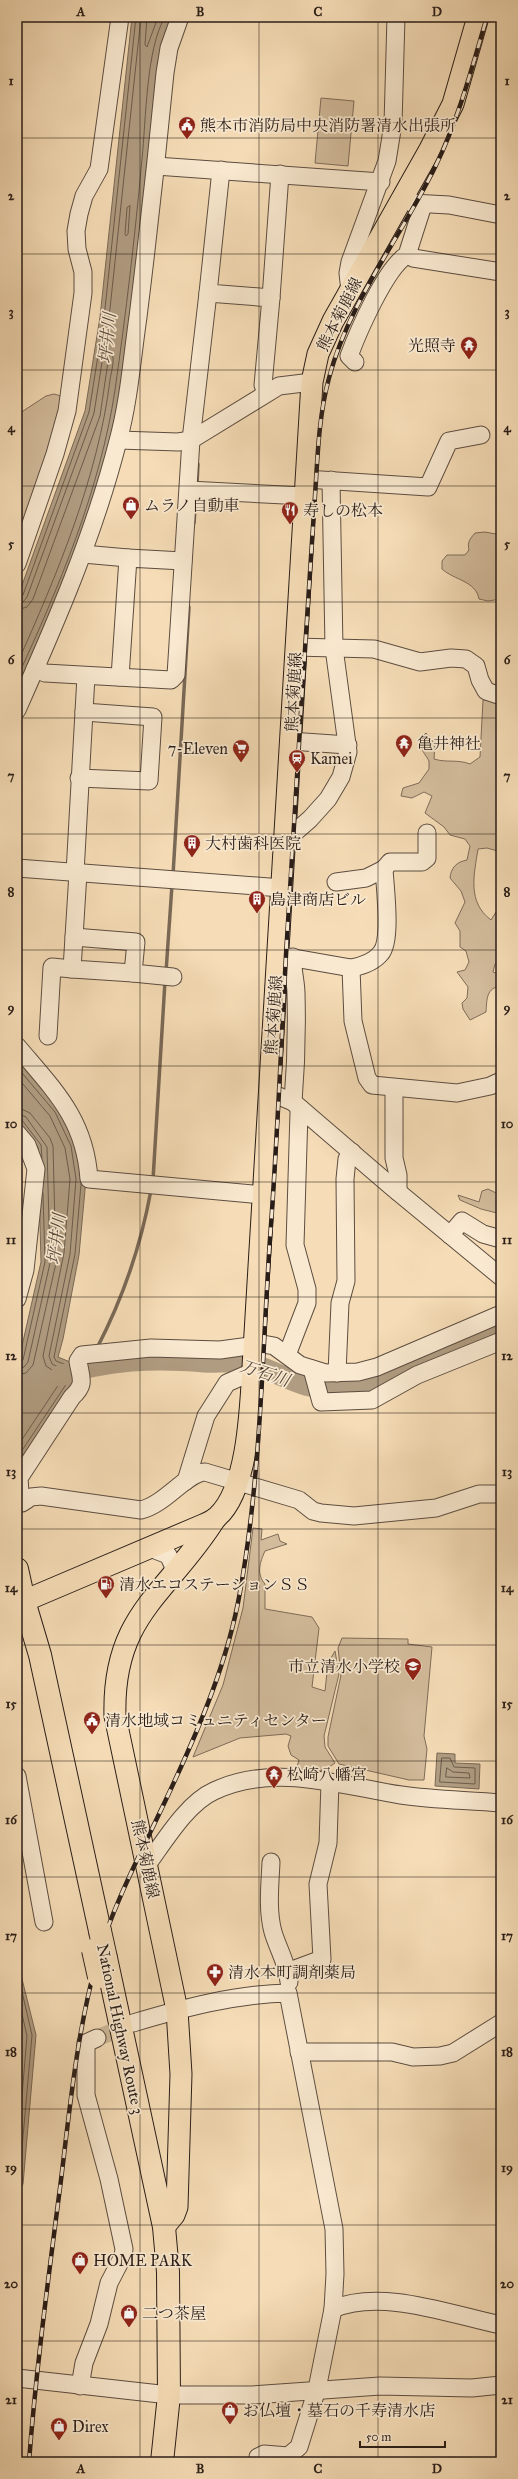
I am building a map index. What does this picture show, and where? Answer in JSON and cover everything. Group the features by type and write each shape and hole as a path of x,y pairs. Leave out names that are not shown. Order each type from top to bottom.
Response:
{"highway":[{"name":"National Highway Route 3","path":"17,1569 28,1655 71,1861 100,1954 164,2227 168,2280 161,2395 147,2462"},
{"name":"National Highway Route 3","path":"100,1954 150,2231 153,2263 155,2327 161,2395 162,2462"}],"main road":[{"name":"熊本菊鹿線","path":"164,2227 174,2215 177,2207 181,2074 177,2010 116,1716 115,1696 117,1670 128,1638 139,1616 204,1537 217,1517 237,1482 247,1443 254,1347 268,1092 285,956 282,888 295,647 312,382 323,340 402,200 453,104 478,17"},
{"path":"20,1601 150,1548 217,1517"}],"street":[{"path":"17,564 55,454 67,411 83,292 83,272 76,231 84,196 99,169 120,17"},
{"path":"17,710 62,608 83,554 119,440 128,393 169,48 180,17"},
{"path":"350,291 348,273 350,262 381,182 387,161 393,124 396,17"},
{"path":"156,166 381,182"},
{"path":"35,669 45,673 171,680 176,675 191,440 208,293 220,170"},
{"path":"266,392 263,385 280,174"},
{"path":"402,200 423,205 449,205 501,215"},
{"path":"355,362 349,356 355,339 391,273 400,259 407,255 423,205"},
{"path":"407,255 413,258 501,272"},
{"path":"208,293 271,298"},
{"path":"119,440 178,442 191,440 266,392 280,386 312,382"},
{"path":"189,490 305,488 331,480 428,486 450,441 481,435"},
{"path":"285,834 294,833 310,819 328,799 341,777 348,745 334,648 331,480"},
{"path":"83,554 183,561"},
{"path":"120,677 128,558"},
{"path":"295,647 374,649 420,662 451,658 466,659 476,666 480,680 486,691 501,696"},
{"path":"72,968 77,873 79,778 86,676"},
{"path":"79,778 149,781 154,717 84,712"},
{"path":"290,741 348,745"},
{"path":"336,882 366,878 384,869 390,862 422,862 427,858 427,833"},
{"path":"17,868 282,888"},
{"path":"285,956 351,968 372,961 382,952 388,916 384,869"},
{"path":"74,937 136,942 133,973"},
{"path":"285,956 292,973 296,991 297,1106 299,1112 294,1219 295,1245 307,1289 307,1303 287,1355"},
{"path":"48,1036 52,967 173,977"},
{"path":"351,968 353,1021 367,1078 372,1085 457,1093 490,1086 501,1081"},
{"path":"17,1046 69,1109 83,1141 90,1179 263,1195"},
{"path":"394,1088 394,1158 398,1175 398,1192"},
{"path":"268,1092 297,1106 501,1277"},
{"path":"17,1133 28,1145 36,1169 25,1270 17,1299"},
{"path":"337,1373 340,1303 346,1281 345,1179 347,1158 352,1152"},
{"path":"450,1235 462,1222 484,1234 501,1239"},
{"path":"501,1314 376,1367 358,1372 313,1373 274,1346 220,1350 151,1348 129,1349 82,1355 78,1361 82,1381 80,1389 72,1397 19,1478 20,1493 24,1501 41,1496 141,1510 151,1507 197,1472 205,1472 299,1500 313,1511 321,1514 354,1516 436,1508 471,1496 501,1494"},
{"path":"313,1373 321,1402 327,1404 372,1400 417,1375 501,1341"},
{"path":"186,1481 206,1416 227,1384 252,1372"},
{"path":"150,1548 168,1555 173,1565 173,1573"},
{"path":"17,1776 44,1922"},
{"path":"147,1864 181,1820 213,1791 259,1778 290,1776 403,1795 501,1803"},
{"path":"287,1972 322,1959 318,1884 328,1842 330,1782"},
{"path":"258,2462 258,2456 264,2454 288,2456 299,2447 317,2389 333,2310 335,2274 334,2229 288,1993 287,1972 272,1924 270,1909 271,1862"},
{"path":"133,2023 177,2010 248,1996 288,1993"},
{"path":"299,2052 392,2052 413,2057 440,2056 459,2050 501,2023"},
{"path":"80,2386 84,2363 99,2324 109,2283 123,2256 124,2249 109,2179 86,2095 86,2043 97,2038"},
{"path":"333,2310 354,2302 385,2302 456,2314 501,2325"},
{"path":"17,2378 161,2395 252,2395 317,2389 380,2386 472,2388 501,2385"}],"shaded area":[{"path":"321,98 354,101 348,166 315,163"},
{"path":"54,394 61,396 64,401 17,549 17,415 46,396"},
{"path":"485,532 501,535 501,599 488,601 479,599 474,588 442,569 442,561 447,555 465,555 469,550 469,541 475,533"},
{"path":"492,698 501,700 501,852 487,848 478,849 474,888 478,905 483,913 491,920 496,912 501,959 495,964 493,972 501,975 501,986 492,989 488,995 486,1012 470,1020 463,1009 462,1003 467,998 468,987 457,972 465,970 469,962 466,951 460,947 460,931 455,923 465,902 461,891 450,878 455,866 460,862 467,860 470,846 465,839 450,835 444,827 425,813 432,796 424,792 412,798 401,796 403,788 419,783 429,769 429,761 420,744 422,737 426,733 435,744 434,759 470,764 480,757 483,700"},
{"path":"488,1189 496,1193 501,1203 501,1214 481,1209 460,1200 458,1195 479,1202 482,1191"},
{"path":"253,1528 262,1529 261,1540 278,1534 280,1541 287,1544 265,1551 262,1559 260,1576 265,1584 265,1609 312,1617 319,1628 312,1687 325,1691 328,1663 335,1651 339,1674 324,1736 325,1747 335,1763 316,1772 306,1772 297,1767 299,1760 291,1755 288,1746 291,1736 286,1734 240,1738 193,1757 223,1685 243,1608"},
{"path":"342,1638 408,1639 408,1644 432,1647 424,1736 427,1749 424,1780 409,1780 339,1764 328,1746 328,1737 341,1675 338,1648"}],"water":[{"name":"坪井川","path":"132,17 175,17 124,391 85,535 17,700 17,599 85,411 100,317"},
{"name":"坪井川","path":"17,1053 63,1107 86,1179 79,1255 63,1339 58,1357 75,1364 77,1386 17,1474 17,1368 41,1262 38,1147 17,1120"},
{"path":"437,1753 455,1754 455,1763 480,1764 479,1789 435,1786"},
{"path":"17,1959 36,2035 23,2184 17,2195"}],"waterway":[{"path":"197,485 198,464"},
{"path":"194,523 196,496"},
{"path":"173,875 189,607"},
{"path":"166,972 172,885"},
{"path":"153,1180 165,981"},
{"path":"97,1348 115,1310 130,1271 142,1231 151,1190"},
{"name":"万石川","path":"60,1376 96,1366 132,1361 168,1360 236,1362 249,1363 305,1385 326,1389 339,1389 357,1387 399,1375 501,1330"},
{"name":"万石川","path":"89,1367 91,1359"}],"tunnel":[{"path":"97,2038 131,2024"}],"railway":[{"path":"29,2462 39,2356 71,2097 79,2042 90,1987 97,1960 112,1917 180,1769 220,1669 235,1618 247,1548 257,1460 260,1416 293,836 318,454 323,403 329,378 349,322 436,165 452,129 487,17"}],"place":[{"name":"熊本市消防局中央消防署清水出張所","path":"187,140"},
{"name":"光照寺","path":"469,360"},
{"name":"ムラノ自動車","path":"131,520"},
{"name":"寿しの松本","path":"290,525"},
{"name":"亀井神社","path":"404,758"},
{"name":"7-Eleven","path":"241,763"},
{"name":"Kamei","path":"297,773"},
{"name":"大村歯科医院","path":"192,858"},
{"name":"島津商店ビル","path":"257,914"},
{"name":"清水エコステーションＳＳ","path":"106,1599"},
{"name":"市立清水小学校","path":"413,1681"},
{"name":"清水地域コミュニティセンター","path":"92,1735"},
{"name":"松崎八幡宮","path":"274,1789"},
{"name":"清水本町調剤薬局","path":"215,1987"},
{"name":"HOME PARK","path":"80,2275"},
{"name":"二つ茶屋","path":"129,2328"},
{"name":"お仏壇・墓石の千寿清水店","path":"230,2425"},
{"name":"Direx","path":"59,2441"}]}
